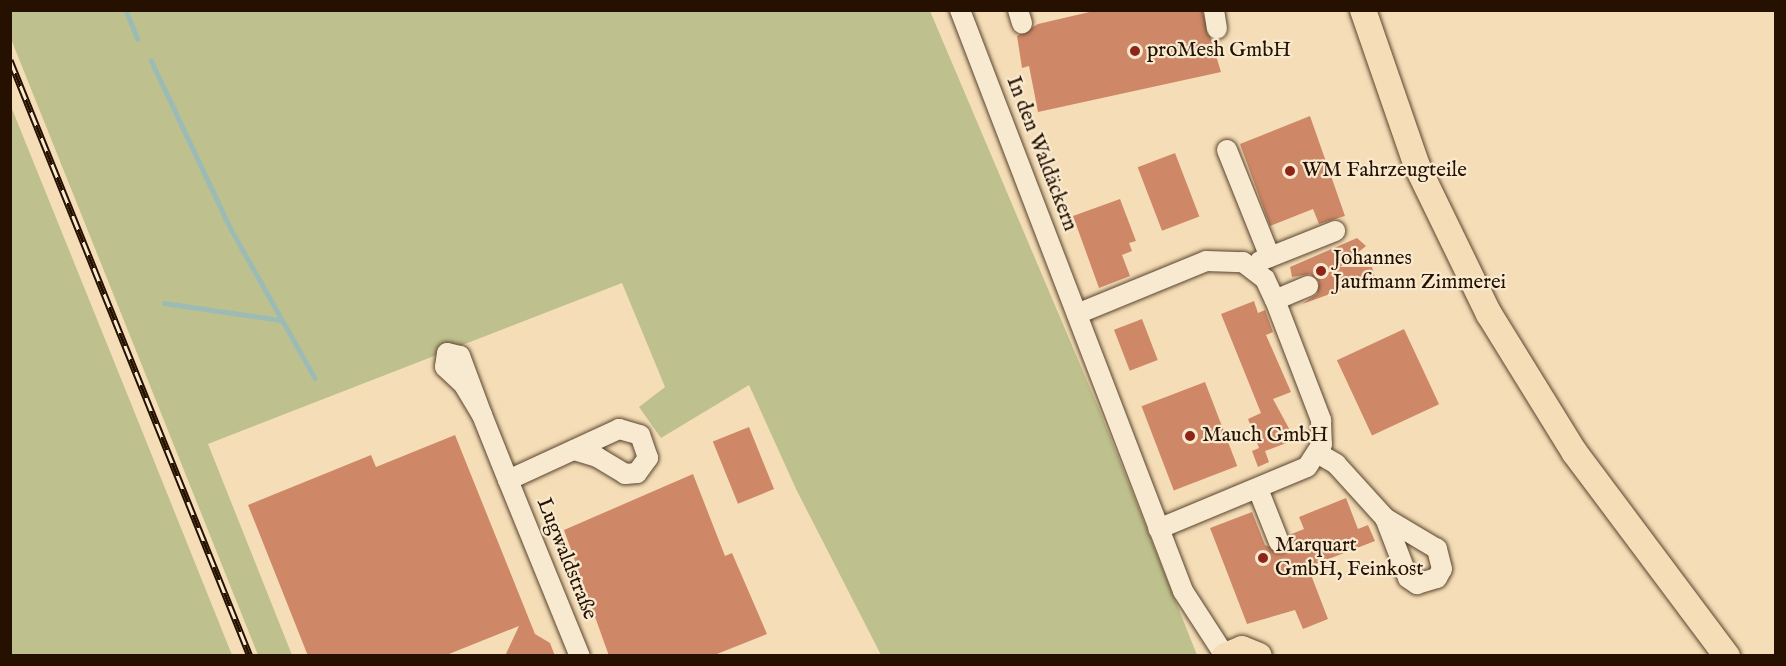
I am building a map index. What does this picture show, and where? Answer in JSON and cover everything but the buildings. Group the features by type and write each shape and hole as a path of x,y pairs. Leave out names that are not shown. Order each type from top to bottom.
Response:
{"main road":[{"path":"1363,10 1418,166 1494,324 1581,463 1727,656"},
{"path":"1225,656 1242,650 1259,656"}],"street":[{"name":"In den Waldäckern","path":"960,10 1158,528 1192,609 1225,656"},
{"path":"1227,150 1270,257"},
{"path":"1249,266 1335,231"},
{"path":"1077,314 1206,261 1234,260 1249,266 1264,279 1275,300 1321,420 1318,454 1307,467 1158,528"},
{"path":"1275,300 1308,286"},
{"name":"Lugwaldstraße","path":"482,415 580,656"},
{"name":"Lugwaldstraße","path":"508,480 574,450"},
{"path":"1318,454 1336,464 1385,518"},
{"path":"1258,489 1279,542"}],"green space":[{"path":"11,10 930,11 1099,409 1197,655 881,655 796,489 749,385 661,438 639,407 665,387 622,283 208,444 292,655 258,655 11,39"},
{"path":"10,104 128,396 232,655 11,655"}],"waterway":[{"path":"126,10 138,39"},
{"path":"151,60 231,229 315,378"},
{"path":"164,303 280,320"}],"railway":[{"path":"10,60 250,656"}],"place":[{"name":"proMesh GmbH","path":"1135,51"},
{"name":"WM Fahrzeugteile","path":"1290,171"},
{"name":"Johannes Jaufmann Zimmerei","path":"1321,271"},
{"name":"Mauch GmbH","path":"1190,436"},
{"name":"Marquart GmbH, Feinkost","path":"1263,558"}]}
